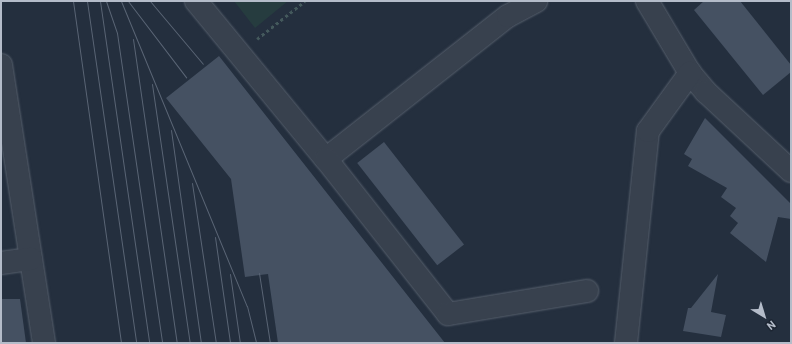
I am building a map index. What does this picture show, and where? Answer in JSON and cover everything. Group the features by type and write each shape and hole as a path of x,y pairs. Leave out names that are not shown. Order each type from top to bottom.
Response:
{"street":[{"path":"196,1 326,159 448,314 587,291"},
{"path":"326,159 508,16 536,1"},
{"path":"647,1 690,73 763,149 791,171"},
{"path":"1,65 44,343"},
{"path":"626,343 648,131 690,73"},
{"path":"1,263 31,259"}],"path":[{"path":"253,42 305,1"}],"green space":[{"path":"234,1 288,1 255,28"}],"building":[{"path":"704,1 740,1 791,65 791,72 763,95 694,10"},
{"path":"219,56 445,343 278,343 268,274 245,277 231,179 166,98"},
{"path":"705,118 791,204 791,219 778,217 766,262 730,233 738,223 730,216 736,208 721,197 727,188 688,166 692,159 684,154"},
{"path":"384,142 464,244 437,265 357,163"},
{"path":"718,274 711,312 726,315 721,337 683,331 688,308 691,308"},
{"path":"1,299 20,299 26,343 1,343"}],"tram line":[{"path":"73,1 121,343"},
{"path":"87,1 136,343"},
{"path":"100,1 149,343"},
{"path":"106,1 117,33 162,343"},
{"path":"121,1 247,306 256,343"},
{"path":"128,1 186,77"},
{"path":"150,1 203,64"},
{"path":"133,39 177,343"},
{"path":"152,84 190,343"},
{"path":"171,130 201,343"},
{"path":"192,183 216,343"},
{"path":"215,237 230,343"},
{"path":"259,273 270,343"},
{"path":"230,274 240,343"}]}
